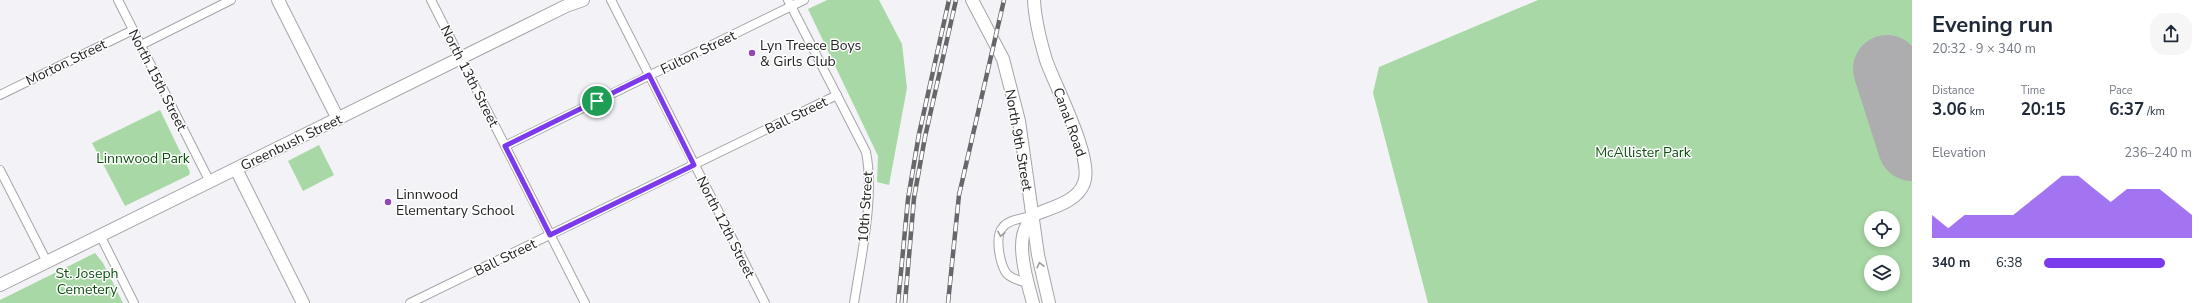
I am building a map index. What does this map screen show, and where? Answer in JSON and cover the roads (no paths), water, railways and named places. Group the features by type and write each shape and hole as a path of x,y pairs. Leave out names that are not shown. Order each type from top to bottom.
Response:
{"main road":[{"path":"278,0 338,119"},
{"name":"Greenbush Street","path":"0,285 461,58 565,3 583,0"},
{"name":"North 9th Street","path":"972,0 1003,59 1018,121 1031,216 1049,303"},
{"name":"Canal Road","path":"1031,216 1067,201 1078,193 1085,183 1086,168 1079,142 1046,59 1039,36 1034,0"},
{"path":"236,169 303,303"},
{"path":"1031,216 1023,235 1027,283 1033,303"}],"street":[{"name":"North 15th Street","path":"118,0 210,182"},
{"path":"141,45 231,0"},
{"name":"North 13th Street","path":"431,0 585,303"},
{"name":"North 12th Street","path":"611,0 765,303"},
{"name":"Fulton Street","path":"505,146 649,75 789,3 804,0"},
{"name":"10th Street","path":"789,3 866,152 869,170 864,235 854,303"},
{"name":"Morton Street","path":"0,95 133,30"},
{"name":"Ball Street","path":"410,303 837,95"},
{"path":"0,170 47,262"},
{"path":"1027,283 1013,278 1004,268 1000,255 999,237 1001,228 1004,225 1031,216"},
{"path":"100,235 134,303"}],"railway":[{"path":"898,303 908,199 919,134 949,0"},
{"path":"905,303 914,198 925,137 956,0"},
{"path":"948,303 959,195 1004,0"}],"place":[{"name":"Lyn Treece Boys & Girls Club","path":"752,53"},
{"name":"Linnwood Elementary School","path":"388,202"}],"park label":[{"name":"McAllister Park","path":"1643,152"},
{"name":"Linnwood Park","path":"143,158"},
{"name":"St. Joseph Cemetery","path":"87,282"}]}
